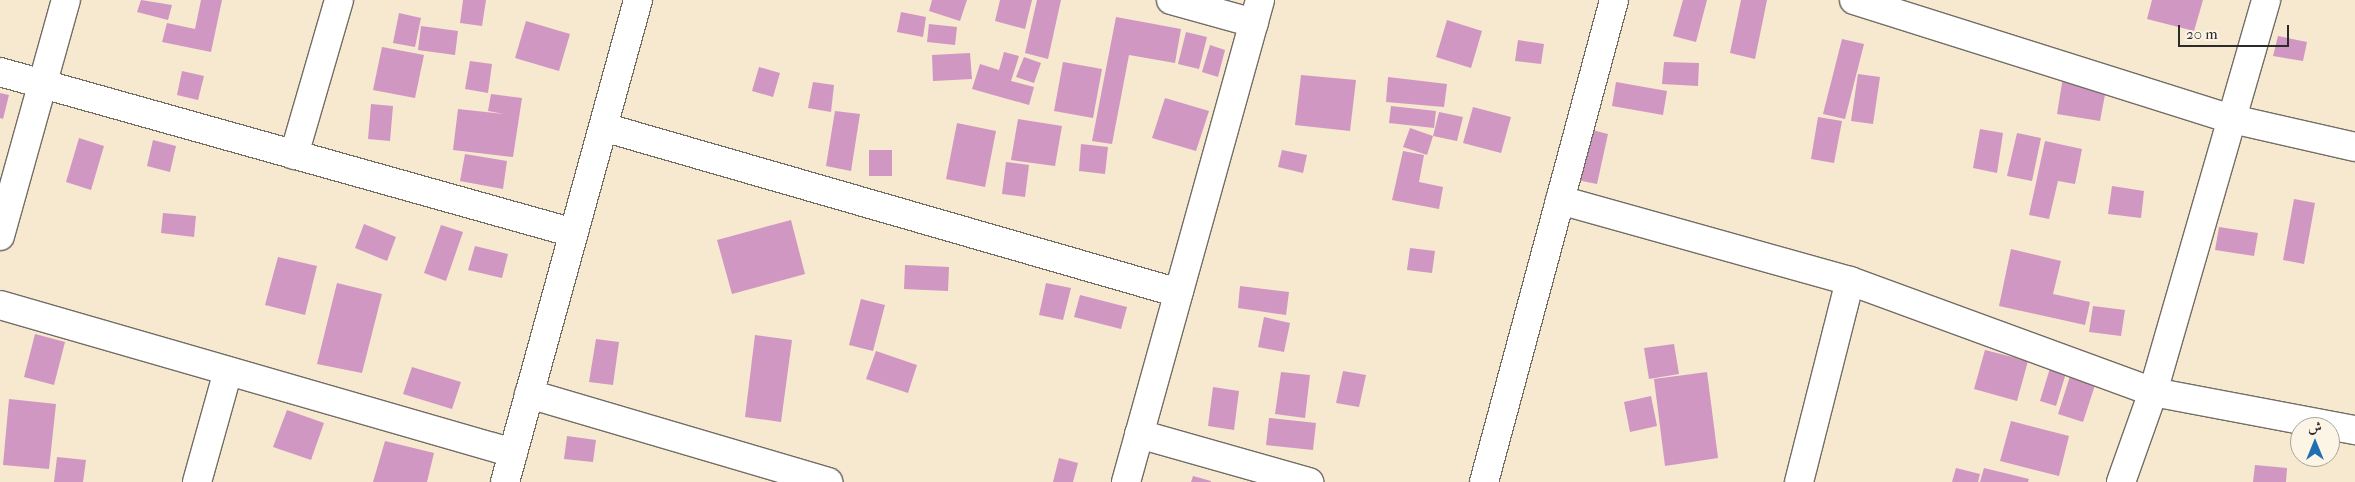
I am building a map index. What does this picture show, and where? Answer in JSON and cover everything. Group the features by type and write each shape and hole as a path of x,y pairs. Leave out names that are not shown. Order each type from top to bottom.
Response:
{"street":[{"path":"0,236 66,0"},
{"path":"294,155 339,0"},
{"path":"505,482 638,0"},
{"path":"1126,482 1257,11 1171,0"},
{"path":"1484,482 1614,0"},
{"path":"1854,0 2232,118 2355,147"},
{"path":"2121,482 2153,392 2266,0"},
{"path":"0,72 574,233"},
{"path":"603,127 1179,293"},
{"path":"1560,200 1850,281 2153,392 2355,430"},
{"path":"1799,482 1850,281"},
{"path":"0,305 513,453"},
{"path":"197,482 228,370"},
{"path":"529,394 828,482"},
{"path":"1139,434 1309,482"}],"building":[{"path":"141,0 172,5 168,20 137,12"},
{"path":"201,0 222,0 211,52 162,42 167,23 195,29"},
{"path":"463,0 486,0 482,26 460,23"},
{"path":"932,0 967,0 960,21 929,11"},
{"path":"1000,0 1032,0 1025,29 995,21"},
{"path":"1037,0 1061,0 1048,59 1025,53"},
{"path":"1683,0 1707,0 1696,42 1673,36"},
{"path":"1741,0 1767,0 1755,59 1730,53"},
{"path":"2152,0 2203,0 2194,31 2147,19"},
{"path":"901,12 926,17 923,37 897,32"},
{"path":"399,13 421,18 415,47 393,43"},
{"path":"1116,17 1181,29 1175,63 1129,55 1112,144 1092,141"},
{"path":"1447,20 1482,31 1471,68 1436,57"},
{"path":"526,21 570,34 559,71 515,58"},
{"path":"929,24 957,27 955,45 927,42"},
{"path":"421,26 458,31 455,55 418,50"},
{"path":"1186,32 1207,37 1199,69 1178,64"},
{"path":"2278,36 2307,42 2303,61 2273,56"},
{"path":"1842,39 1864,44 1845,119 1823,114"},
{"path":"1518,40 1544,44 1541,64 1515,61"},
{"path":"1210,45 1225,50 1218,77 1202,72"},
{"path":"382,47 424,55 415,98 373,90"},
{"path":"1004,52 1019,56 1011,81 1034,87 1029,105 972,89 980,64 999,70"},
{"path":"970,53 972,79 933,81 932,55"},
{"path":"1024,57 1041,63 1034,83 1016,77"},
{"path":"470,61 492,64 488,93 465,89"},
{"path":"1063,62 1102,69 1093,118 1054,111"},
{"path":"1664,62 1699,63 1698,86 1662,84"},
{"path":"759,67 780,73 773,97 752,91"},
{"path":"182,71 204,76 198,100 177,95"},
{"path":"1858,74 1880,77 1873,124 1851,121"},
{"path":"1301,75 1356,80 1350,131 1295,125"},
{"path":"1388,77 1447,84 1444,107 1386,102"},
{"path":"2063,77 2107,84 2100,121 2057,114"},
{"path":"813,82 834,85 831,112 808,108"},
{"path":"1616,82 1667,91 1663,115 1612,106"},
{"path":"0,93 9,95 3,119 0,118"},
{"path":"491,94 522,98 513,157 453,150 458,109 504,114 488,111"},
{"path":"1165,98 1209,111 1196,151 1152,138"},
{"path":"371,104 393,106 390,141 368,139"},
{"path":"1391,106 1436,111 1434,128 1389,123"},
{"path":"1473,107 1511,117 1501,153 1463,143"},
{"path":"835,111 860,114 851,171 826,166"},
{"path":"1439,112 1463,117 1457,141 1433,136"},
{"path":"1818,117 1842,121 1834,163 1811,159"},
{"path":"1018,119 1062,126 1055,166 1011,160"},
{"path":"957,123 996,131 985,187 946,179"},
{"path":"1410,128 1433,136 1427,155 1403,147"},
{"path":"1584,128 1608,134 1597,184 1572,179"},
{"path":"1980,129 2003,133 1997,173 1973,168"},
{"path":"2017,133 2041,138 2032,181 2007,176"},
{"path":"79,138 104,146 91,190 66,182"},
{"path":"153,140 176,146 170,172 147,166"},
{"path":"2045,141 2082,149 2075,184 2058,181 2049,219 2029,215"},
{"path":"1081,144 1108,147 1105,174 1079,171"},
{"path":"869,150 892,150 892,176 869,176"},
{"path":"1282,150 1307,155 1303,173 1278,167"},
{"path":"1403,151 1424,155 1419,182 1443,187 1439,209 1392,200"},
{"path":"465,154 507,161 503,189 460,181"},
{"path":"1006,162 1029,165 1025,197 1002,194"},
{"path":"2112,186 2144,191 2141,218 2108,214"},
{"path":"2294,199 2315,203 2304,264 2283,260"},
{"path":"163,213 196,216 194,237 161,233"},
{"path":"791,220 805,274 732,294 717,240"},
{"path":"364,224 396,237 387,261 355,248"},
{"path":"441,225 463,232 446,281 424,273"},
{"path":"2219,227 2258,233 2254,256 2215,250"},
{"path":"475,246 508,254 502,278 468,270"},
{"path":"1410,248 1435,251 1432,273 1407,270"},
{"path":"2011,249 2061,261 2053,294 2090,302 2085,325 1999,306"},
{"path":"278,257 317,266 305,315 265,305"},
{"path":"905,265 949,267 948,291 904,289"},
{"path":"337,283 382,294 362,373 317,364"},
{"path":"1046,283 1071,288 1063,320 1039,315"},
{"path":"1240,286 1289,292 1286,315 1238,308"},
{"path":"1080,295 1127,307 1121,329 1074,317"},
{"path":"861,299 885,305 873,351 849,345"},
{"path":"2093,306 2125,310 2121,336 2089,332"},
{"path":"1264,317 1290,323 1284,352 1258,347"},
{"path":"35,334 65,342 54,385 24,377"},
{"path":"755,335 792,340 781,422 745,417"},
{"path":"596,339 619,342 613,385 589,382"},
{"path":"1674,344 1679,374 1649,379 1644,348"},
{"path":"1985,350 2028,361 2017,401 1974,389"},
{"path":"876,351 917,365 908,393 866,379"},
{"path":"412,367 461,382 452,409 403,394"},
{"path":"2050,368 2066,373 2056,406 2040,401"},
{"path":"1343,371 1366,375 1359,407 1336,403"},
{"path":"1281,372 1310,375 1305,418 1275,414"},
{"path":"1707,372 1718,458 1665,466 1654,379"},
{"path":"2071,373 2096,382 2083,422 2058,414"},
{"path":"1213,387 1239,391 1234,430 1208,426"},
{"path":"1651,396 1657,426 1630,432 1624,402"},
{"path":"9,399 56,404 49,469 3,465"},
{"path":"287,410 324,423 311,460 273,447"},
{"path":"1269,418 1316,423 1313,450 1266,445"},
{"path":"2011,421 2069,436 2059,476 2000,461"},
{"path":"567,436 596,440 593,462 564,459"},
{"path":"385,441 434,453 427,482 373,482"},
{"path":"57,457 86,460 83,482 54,482"},
{"path":"1059,458 1078,463 1073,482 1053,482"},
{"path":"2255,465 2287,468 2286,482 2253,482"},
{"path":"1956,468 1980,474 1978,482 1952,482"},
{"path":"1984,468 2029,479 2028,482 1980,482"},
{"path":"1193,476 1211,481 1211,482 1191,482"}]}
